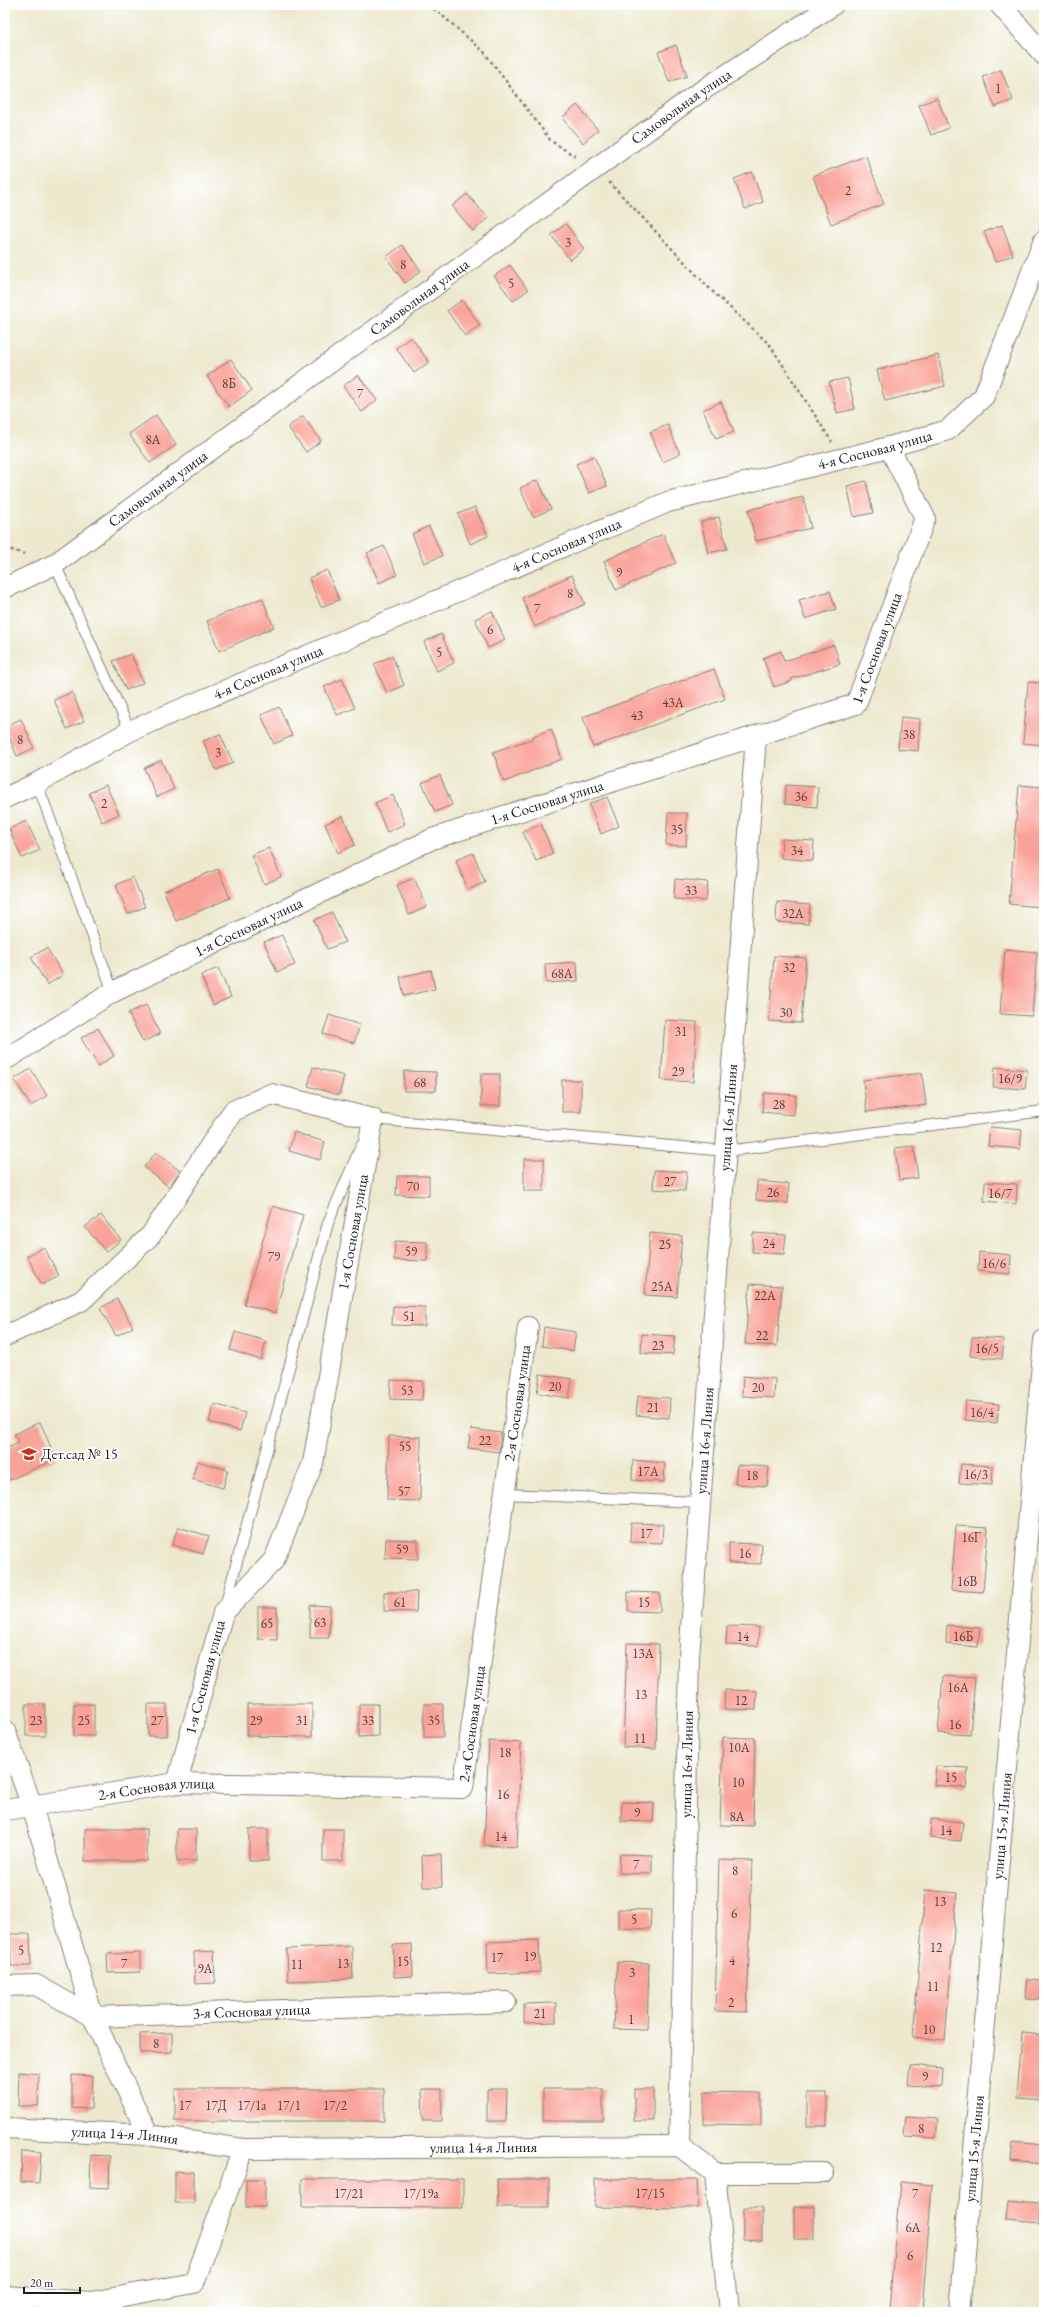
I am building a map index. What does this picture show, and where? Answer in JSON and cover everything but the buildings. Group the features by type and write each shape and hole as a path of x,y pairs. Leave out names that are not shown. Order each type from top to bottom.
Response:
{"street":[{"name":"Самовольная улица","path":"5,588 55,564 597,169 697,94 833,5"},
{"path":"1000,5 1044,55"},
{"name":"4-я Сосновая улица","path":"5,798 37,783 130,731 668,502 890,447 948,430 984,396 1044,240"},
{"name":"1-я Сосновая улица","path":"5,1060 113,992 432,839 856,704 925,518 890,447"},
{"name":"улица 16-я Линия","path":"680,2146 689,1657 756,736"},
{"path":"5,1336 81,1301 151,1235 233,1111 271,1094 373,1119"},
{"name":"1-я Сосновая улица","path":"177,1784 222,1613 274,1560 313,1463 373,1119"},
{"name":"2-я Сосновая улица","path":"5,1810 177,1784 463,1788 528,1327"},
{"name":"улица 15-я Линия","path":"960,2312 1044,1340"},
{"path":"5,1732 32,1806 93,2017 148,2135"},
{"path":"5,1986 36,1985 93,2017"},
{"name":"3-я Сосновая улица","path":"93,2017 506,2002"},
{"name":"улица 14-я Линия","path":"5,2128 148,2135 243,2149 680,2146"},
{"path":"680,2146 715,2173 824,2173"},
{"path":"5,2296 91,2302 194,2283 243,2149"},
{"path":"715,2173 729,2312"}],"lane":[{"path":"55,564 130,731"},
{"path":"37,783 113,992"},
{"path":"222,1613 328,1223 373,1119 726,1151 1044,1111"},
{"path":"505,1494 700,1502"}],"path":[{"path":"422,5 436,10 484,52 551,141 597,169 710,289 770,345 843,459"}],"place":[{"name":"Дет.сад № 15","path":"29,1454"}]}
